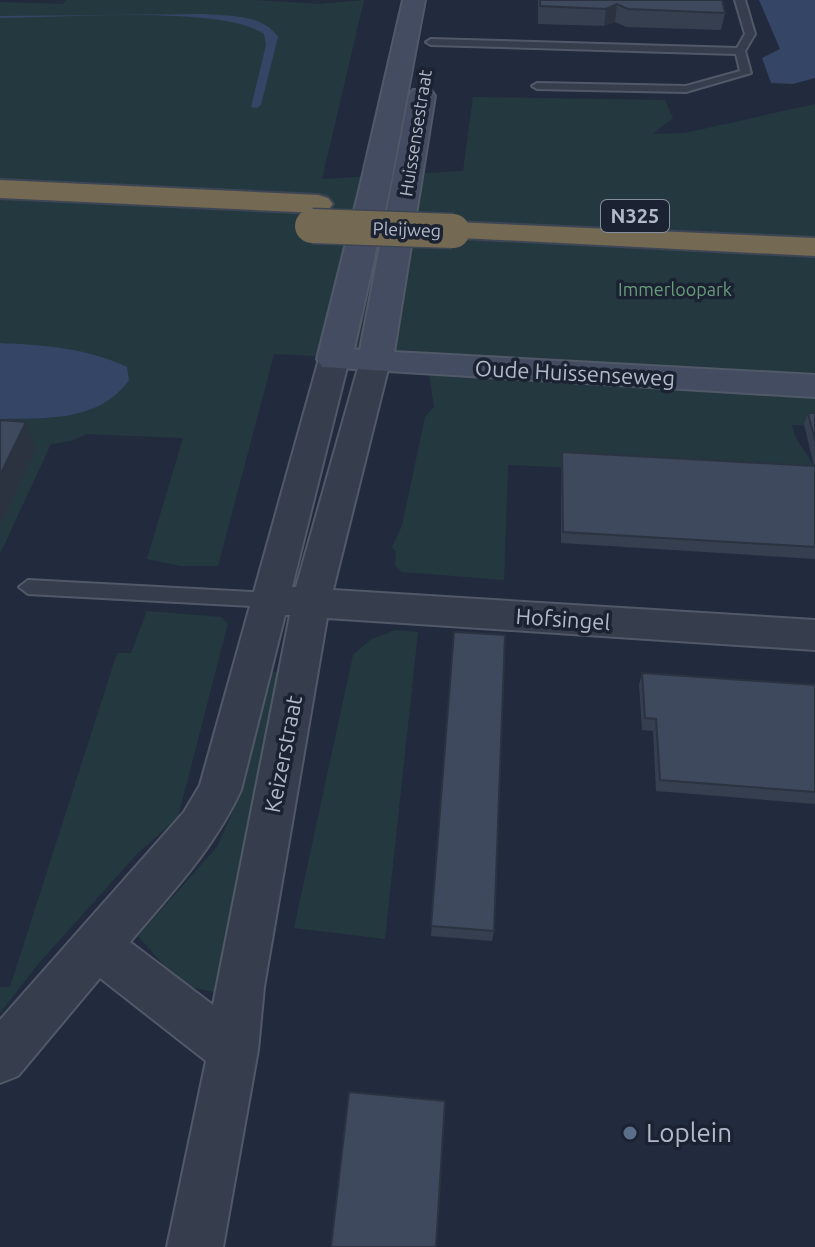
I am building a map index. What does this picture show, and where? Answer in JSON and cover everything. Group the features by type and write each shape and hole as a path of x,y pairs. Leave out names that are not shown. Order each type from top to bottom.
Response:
{"highway":[{"name":"Pleijweg","path":"0,189 315,215"},
{"name":"Pleijweg","path":"0,211 454,220 815,220"},
{"name":"Pleijweg","path":"454,220 709,244 815,247"},
{"name":"N325","path":"709,244 815,254"}],"street":[{"name":"Huissensestraat","path":"374,263 414,0"},
{"name":"Huissensestraat","path":"374,263 408,189 438,0"},
{"name":"Keizerstraat","path":"195,1247 233,1050 291,601 334,359 374,263"},
{"name":"Keizerstraat","path":"0,1058 200,826 220,790 291,601 375,361 374,263"},
{"name":"Oude Huissenseweg","path":"334,359 815,386"},
{"name":"Hofsingel","path":"291,601 815,635"},
{"path":"98,944 127,971 233,1050"}],"lane":[{"path":"537,86 686,89 746,73 740,51 750,34 740,0"},
{"path":"431,42 740,51"},
{"path":"28,587 291,601"}],"green space":[{"name":"Immerloopark","path":"66,0 255,0 319,4 364,0 322,179 463,171 473,97 665,100 673,118 653,134 685,133 815,104 815,426 792,425 797,440 812,463 815,478 508,465 504,580 402,572 395,565 396,552 392,547 402,526 425,417 434,407 427,361 274,354 218,566 181,566 147,559 183,438 87,434 71,441 51,444 0,554 0,2 63,4"},
{"path":"147,611 221,617 228,623 178,817 136,855 39,963 0,1013 0,987 10,987 117,653 131,653"},
{"path":"395,630 418,632 385,939 294,928 353,655 370,640"},
{"path":"268,671 288,673 219,993 181,985 138,936 217,847 245,784"}],"water":[{"path":"759,0 815,0 815,78 793,84 771,83 762,58 780,49"},
{"path":"204,14 234,16 263,24 278,37 261,105 251,107 266,45 264,34 243,25 177,16 102,15"},
{"path":"96,15 0,18 0,16"},
{"path":"0,343 49,346 96,356 127,367 129,380 117,394 87,411 54,417 0,419"}],"building":[{"path":"540,0 722,0 725,13 628,9 617,4 606,9 540,6"},
{"path":"808,413 815,413 815,441"},
{"path":"0,420 26,422 0,475"},
{"path":"562,452 815,466 815,547 563,532"},
{"path":"454,632 505,635 494,931 431,926"},
{"path":"642,673 815,685 815,792 660,780 656,719 645,718"},
{"path":"349,1092 445,1101 436,1247 331,1247"}],"place":[{"name":"Loplein","path":"630,1133"}]}
